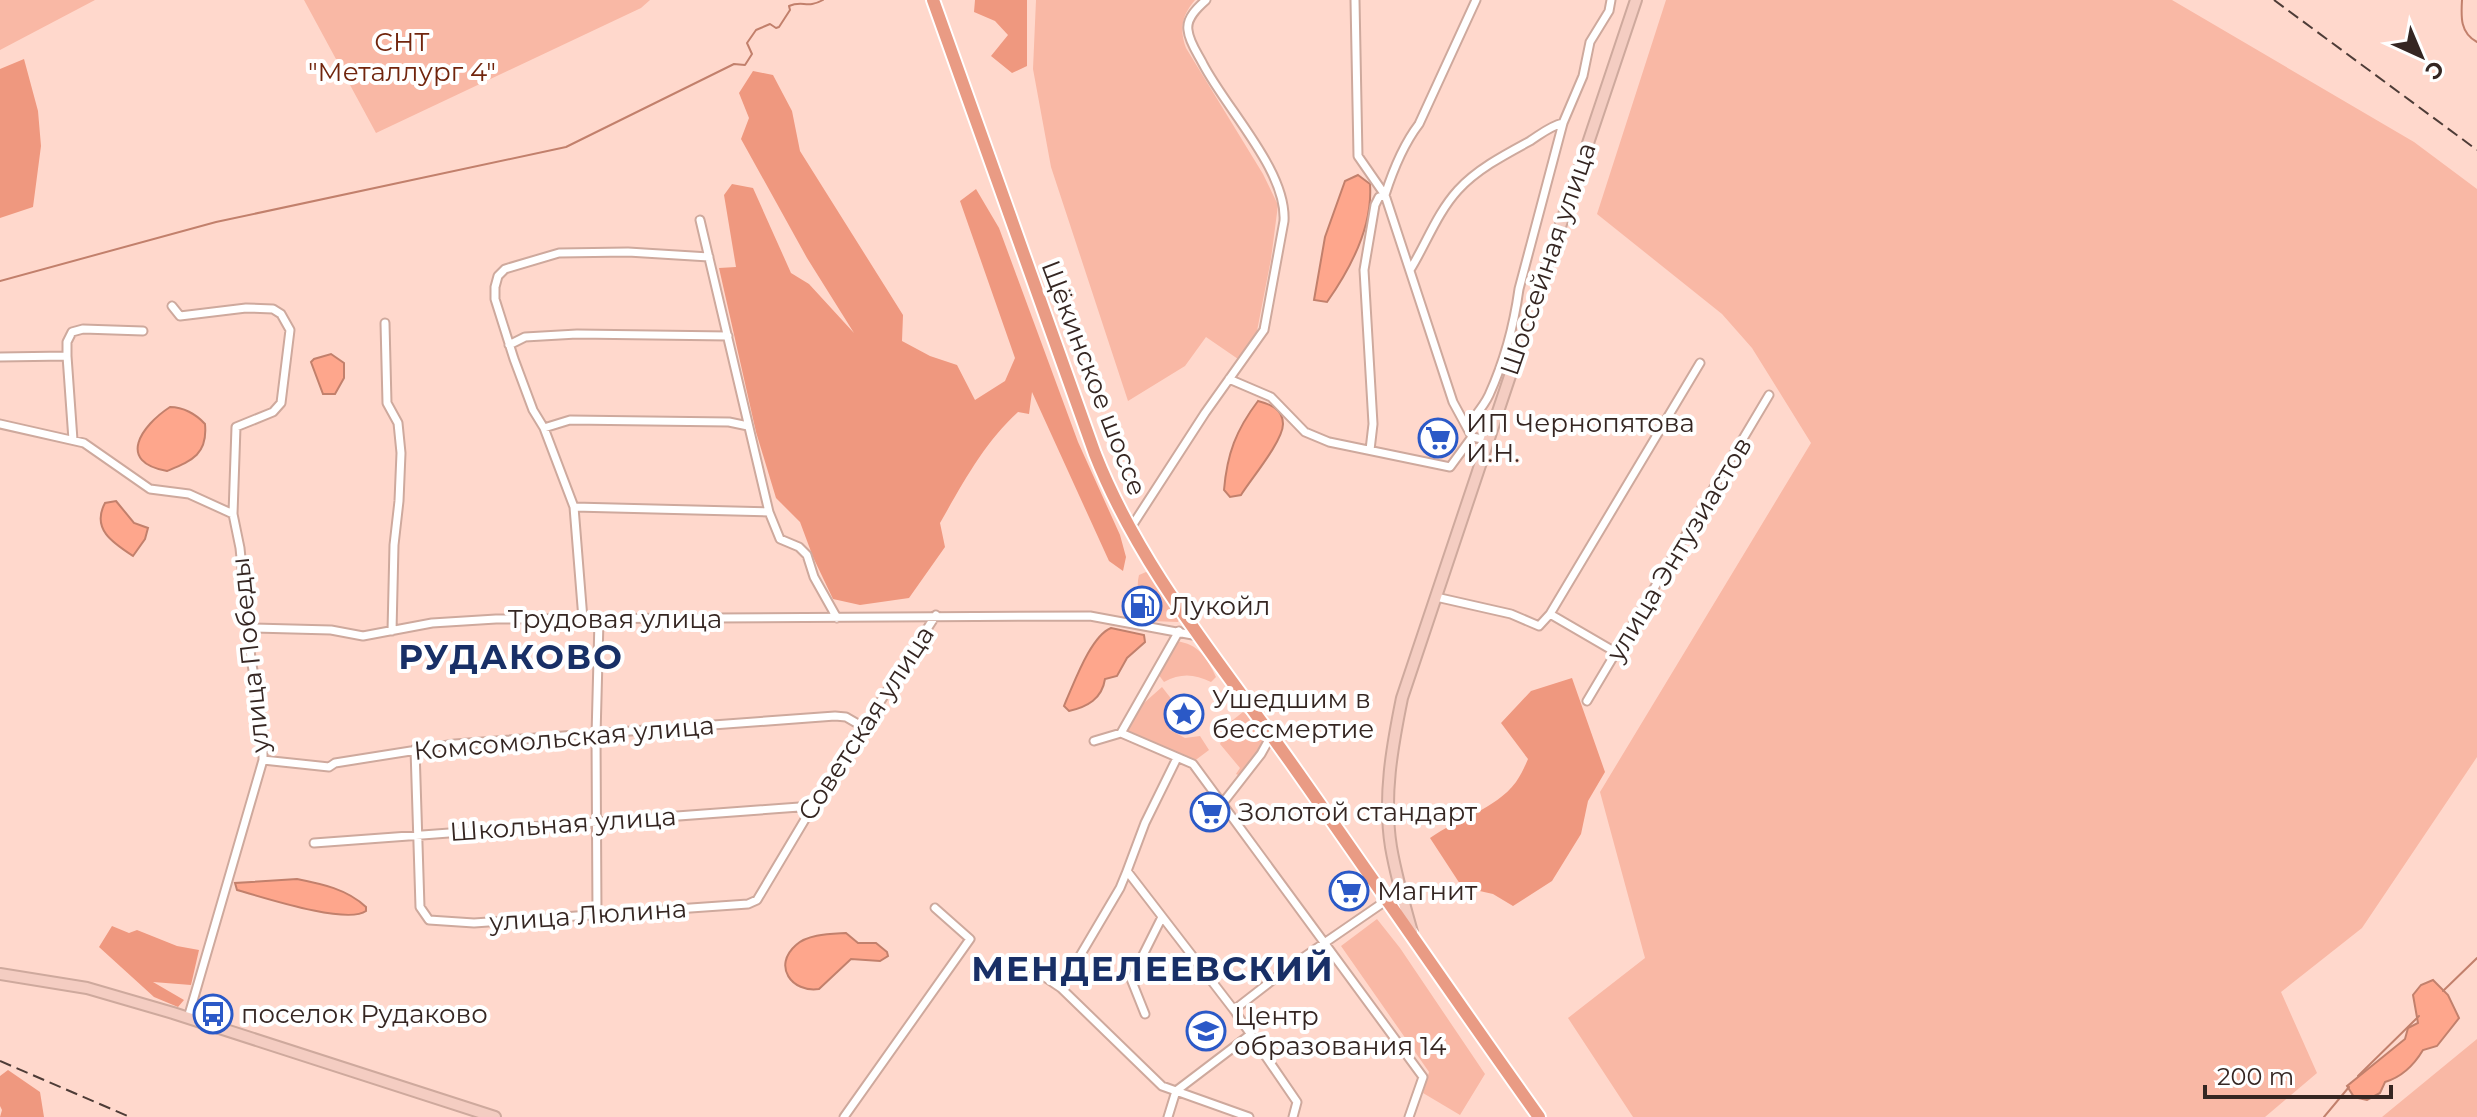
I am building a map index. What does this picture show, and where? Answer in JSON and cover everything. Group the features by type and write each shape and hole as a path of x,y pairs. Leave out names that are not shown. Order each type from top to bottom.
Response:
{"main road":[{"name":"Щёкинское шоссе","path":"933,0 1095,454 1108,488 1130,529 1152,568 1199,637 1539,1117"},
{"name":"Шоссейная улица","path":"1413,938 1391,846 1388,787 1402,698 1636,0"},
{"path":"0,974 87,988 495,1117"}],"street":[{"path":"1130,529 1264,330 1285,206 1260,149 1212,81 1192,41 1189,21 1206,0"},
{"path":"1355,0 1358,156 1385,195 1453,402 1472,437"},
{"path":"1385,195 1394,169 1410,135 1419,124 1476,0"},
{"path":"1467,427 1488,398 1515,315 1519,289 1563,123 1583,76 1590,42 1609,11 1611,0"},
{"path":"1410,270 1442,212 1460,188 1509,150 1553,125 1563,123"},
{"path":"1370,450 1373,424 1364,270 1375,205 1379,197 1385,195"},
{"path":"700,220 769,512 780,539 799,547 807,555 814,577 837,618"},
{"path":"583,619 574,507 509,345 495,299 498,276 515,264 559,253 628,252 709,257"},
{"name":"улица Победы","path":"172,306 180,316 246,308 273,309 281,314 290,330 281,403 273,412 236,427 233,514 240,548 251,659 263,726 263,760 188,1018"},
{"path":"385,323 387,403 398,423 401,453 392,631"},
{"path":"73,440 67,356 67,342 72,332 83,329 143,331"},
{"path":"509,345 525,337 577,334 728,336"},
{"path":"0,357 67,356"},
{"path":"1436,597 1511,614 1539,626 1550,614 1700,363"},
{"path":"1229,379 1278,401 1305,432 1329,442 1450,467 1472,437"},
{"name":"улица Энтузиастов","path":"1587,701 1769,395"},
{"path":"544,428 570,420 729,422 748,426"},
{"path":"0,424 84,443 150,489 189,494 233,514"},
{"path":"1472,437 1488,440"},
{"path":"574,507 769,512"},
{"path":"1550,614 1617,653"},
{"name":"Трудовая улица","path":"249,628 277,626 363,636 432,623 496,619 936,615"},
{"name":"Советская улица","path":"760,895 813,806 936,615 1090,616 1199,637"},
{"path":"597,914 599,620"},
{"path":"1121,733 1179,631"},
{"name":"Комсомольская улица","path":"263,760 329,767 335,763 415,749 835,716 846,717 865,728"},
{"path":"1094,741 1121,733 1193,764 1423,1077 1409,1117"},
{"path":"1222,804 1261,754 1271,736"},
{"path":"415,749 419,834"},
{"path":"1061,988 1120,888 1145,823 1177,758"},
{"name":"Школьная улица","path":"314,843 813,806"},
{"name":"улица Люлина","path":"419,834 420,907 429,920 461,923 748,904 760,895"},
{"path":"1127,871 1234,1010 1297,1102 1293,1117"},
{"path":"1234,1010 1324,942 1387,900"},
{"path":"844,1117 970,939 935,908"},
{"path":"1145,1014 1131,979 1162,917"},
{"path":"1024,963 1061,988 1162,1086 1249,1117"},
{"path":"1168,1117 1176,1091 1251,1034"}],"green space":[{"path":"0,0 95,0 0,50"},
{"name":"СНТ \"Металлург 4\"","path":"304,0 650,0 641,8 376,133"},
{"path":"1036,0 1195,0 1183,22 1186,48 1263,174 1278,205 1257,331 1238,359 1206,337 1185,366 1128,401 1051,167 1033,69"},
{"path":"1666,0 2172,0 2414,142 2477,189 2477,757 2362,928 2281,992 2317,1073 2265,1117 1633,1117 1568,1018 1645,958 1600,792 1811,443 1752,348 1722,314 1597,214"},
{"path":"1146,572 1155,578 1180,616 1178,622 1151,621 1147,616 1138,587 1139,575"},
{"path":"1176,641 1191,645 1201,653 1216,677 1211,682 1188,676 1164,682 1158,674"},
{"path":"1162,687 1173,701 1166,713 1170,730 1185,738 1200,736 1209,750 1193,762 1124,732 1136,710"},
{"path":"1243,712 1259,728 1262,745 1254,761 1238,775 1240,768 1220,744 1229,723"},
{"path":"1377,919 1485,1074 1460,1115 1423,1093 1429,1072 1341,946"},
{"path":"2477,1039 2477,1117 2382,1117"}],"shaded area":[{"path":"975,0 1027,0 1027,66 1012,73 991,56 1008,35 995,21 974,12"},
{"path":"24,59 38,111 41,146 33,207 0,218 0,69"},
{"path":"753,71 773,75 792,111 800,151 903,315 902,341 930,356 957,365 975,400 1005,381 1015,358 960,201 976,189 999,228 1078,442 1120,535 1126,557 1123,571 1109,561 1032,392 1029,414 1018,412 1006,424 966,478 940,523 945,547 909,598 860,605 833,599 800,522 776,498 756,432 719,268 736,267 724,195 732,184 753,188 791,273 809,284 854,333 807,258 741,139 749,118 739,93"},
{"path":"1358,175 1370,184 1368,215 1359,246 1327,302 1314,300 1325,237 1345,181"},
{"path":"331,354 344,363 344,378 335,394 323,394 311,362"},
{"path":"1258,401 1278,411 1282,431 1241,495 1230,497 1224,490 1230,454 1238,432"},
{"path":"170,407 198,417 205,424 205,435 201,450 196,455 167,471 142,460 138,443 150,424"},
{"path":"116,501 134,523 148,528 145,539 133,556 102,528 101,512 105,503"},
{"path":"1111,628 1144,635 1145,642 1127,658 1117,676 1105,679 1101,692 1093,701 1069,711 1064,706 1084,660 1097,640"},
{"path":"1572,678 1605,772 1588,801 1581,834 1552,881 1513,906 1493,894 1462,887 1430,838 1498,800 1516,782 1528,759 1501,723 1531,691"},
{"path":"297,879 342,892 359,901 366,911 341,915 304,908 237,890 235,883"},
{"path":"112,926 129,933 137,930 177,946 199,950 191,985 153,982 184,1000 178,1007 154,997 99,947"},
{"path":"846,933 858,943 876,943 888,956 880,961 851,959 819,989 801,987 788,976 786,961 801,941 826,934"},
{"path":"2433,980 2448,995 2459,1018 2437,1046 2423,1050 2407,1070 2385,1082 2380,1093 2367,1100 2354,1097 2347,1086 2405,1039 2408,1028 2418,1023 2413,995 2421,985"},
{"path":"8,1070 40,1092 44,1117 0,1117 0,1076"}],"waterway":[{"path":"0,281 216,222 566,147 734,64 745,65 752,54 747,43 756,30 770,24 779,27 790,10 789,6 823,0"},
{"path":"2462,0 2465,29 2477,42"},
{"path":"2443,991 2477,958"},
{"path":"2358,1076 2419,1016"},
{"path":"2324,1117 2349,1087"}],"railway":[{"path":"2274,0 2477,150"},
{"path":"0,1061 130,1117"}],"place":[{"name":"ИП Чернопятова И.Н.","path":"1438,438"},
{"name":"Лукойл","path":"1142,606"},
{"name":"Ушедшим в бессмертие","path":"1184,714"},
{"name":"Золотой стандарт","path":"1210,812"},
{"name":"Магнит","path":"1349,891"},
{"name":"поселок Рудаково","path":"213,1014"},
{"name":"Центр образования 14","path":"1206,1031"}],"district":[{"name":"РУДАКОВО","path":"511,657"},
{"name":"МЕНДЕЛЕЕВСКИЙ","path":"1153,969"}]}
